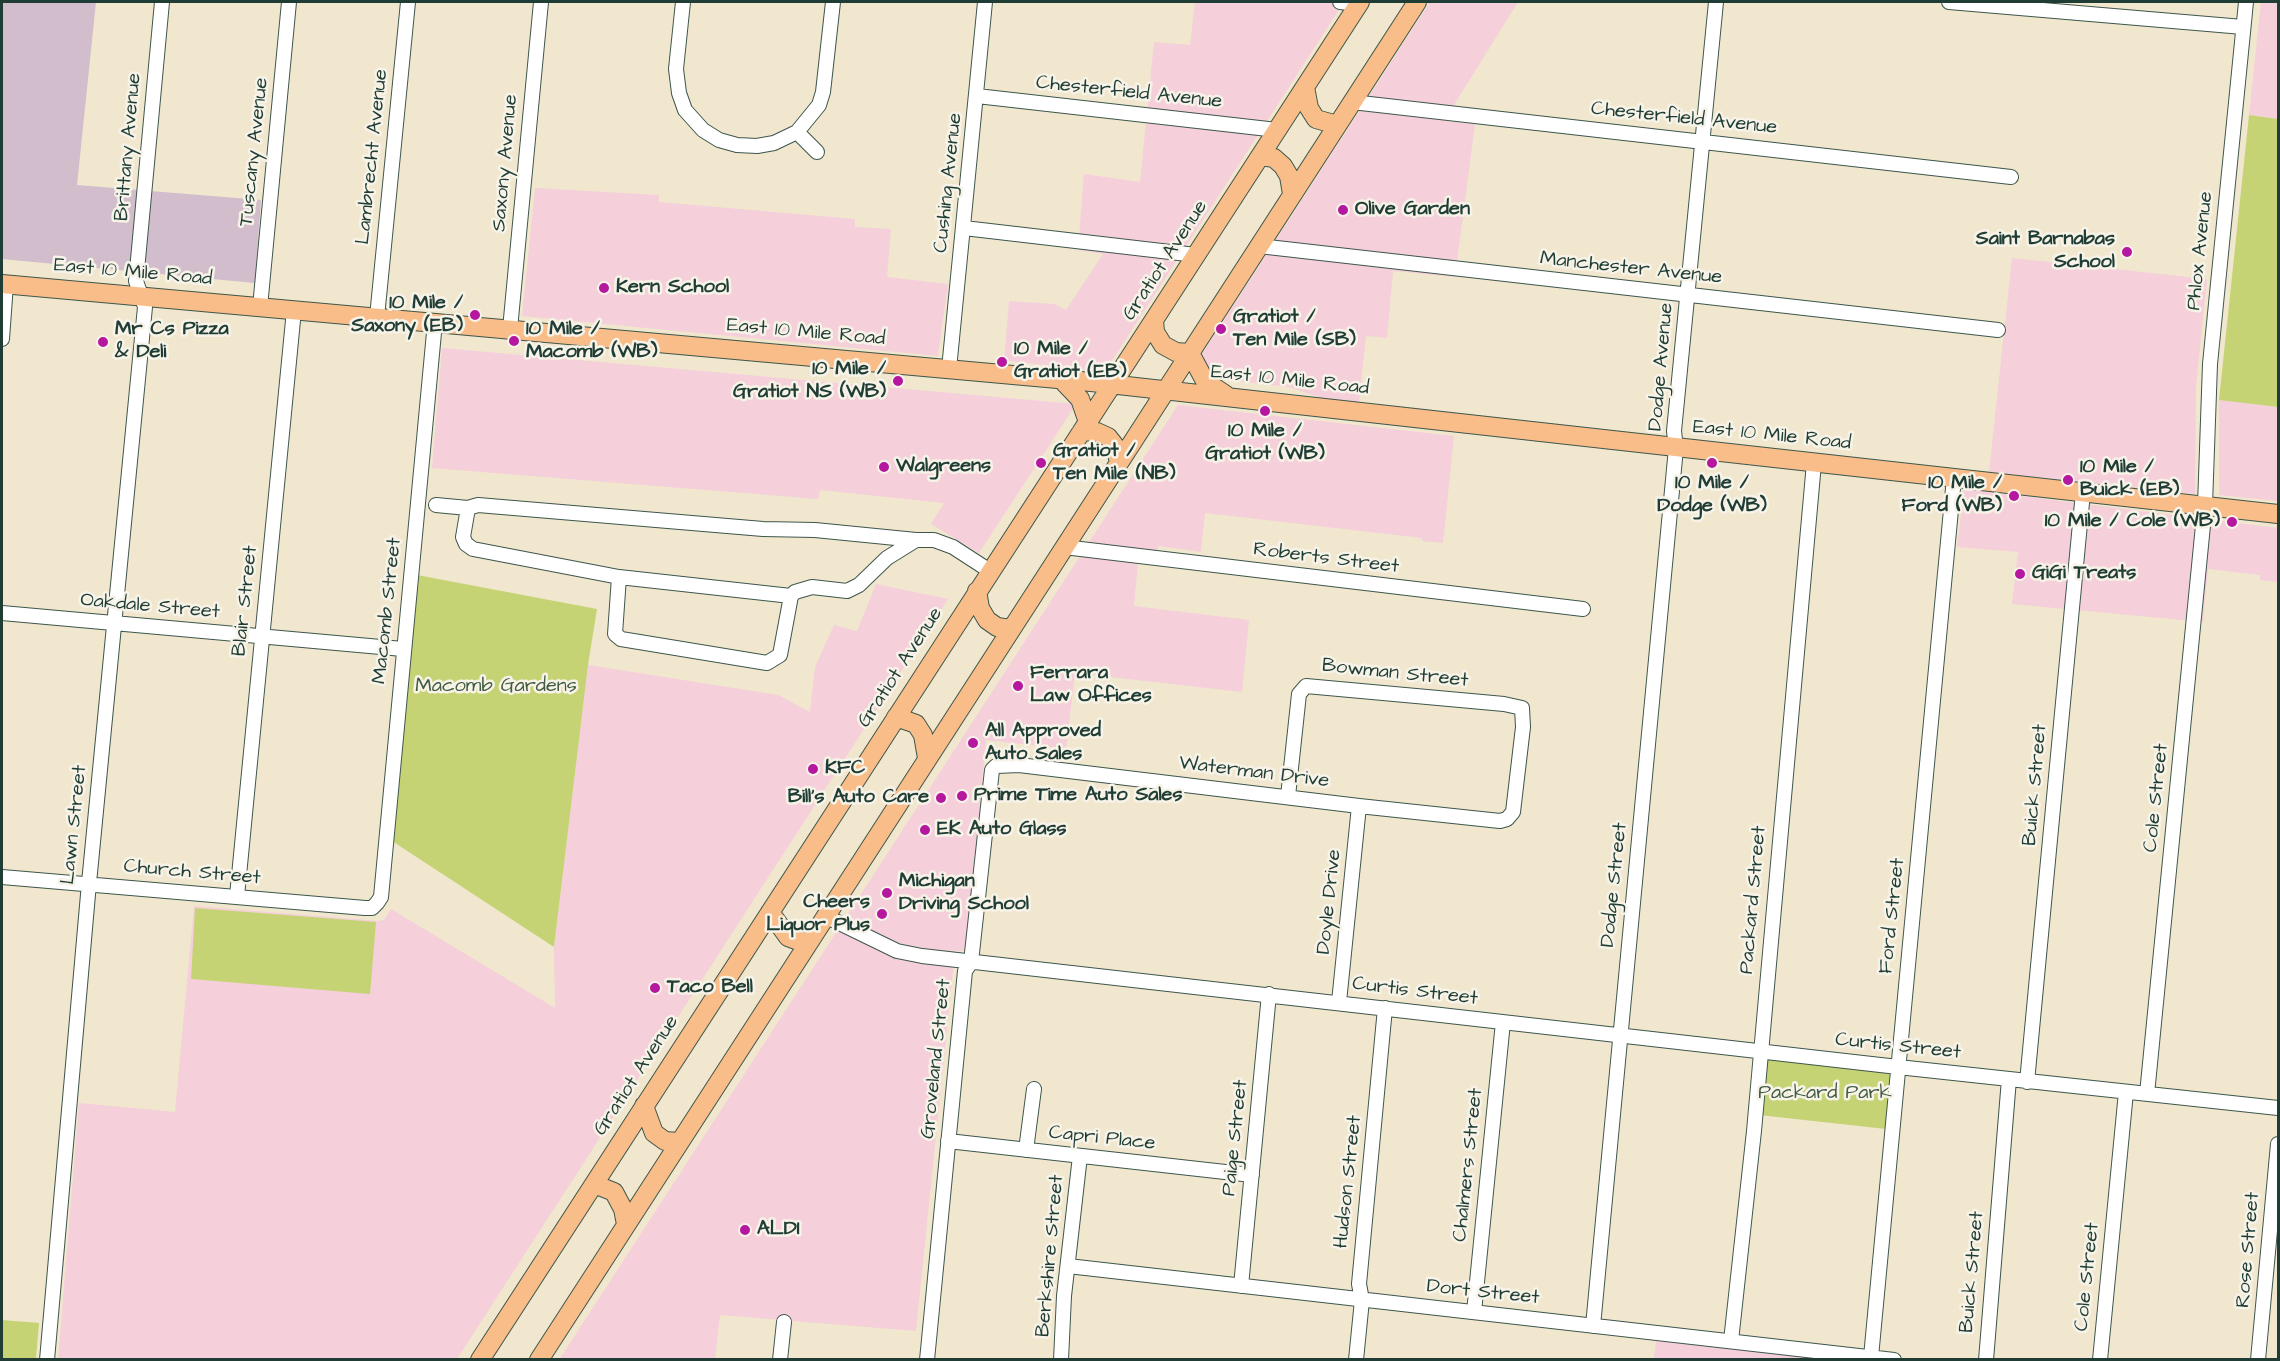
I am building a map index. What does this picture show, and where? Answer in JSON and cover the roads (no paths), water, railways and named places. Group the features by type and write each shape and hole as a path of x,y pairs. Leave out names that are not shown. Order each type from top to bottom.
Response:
{"main road":[{"name":"Gratiot Avenue","path":"482,1358 1278,130 1353,2"},
{"path":"538,1359 1417,2"},
{"path":"1305,87 1309,108 1316,119 1337,125"},
{"path":"1261,156 1274,158 1283,165 1289,176 1292,194"},
{"name":"East 10 Mile Road","path":"4,284 1113,384 2278,514"},
{"path":"1154,320 1155,332 1163,345 1176,352 1190,352"},
{"path":"1190,352 1205,381 1230,398"},
{"path":"1061,379 1080,399 1085,427 1108,437 1115,446 1119,462"},
{"path":"978,591 980,608 987,620 997,627 1011,629"},
{"path":"896,717 916,724 923,735 927,758"},
{"path":"770,912 788,937 807,944"},
{"path":"644,1106 654,1133 665,1141 679,1142"},
{"path":"594,1184 614,1192 623,1209 626,1224"}],"street":[{"name":"Brittany Avenue","path":"143,296 136,281 162,2"},
{"name":"Tuscany Avenue","path":"260,307 290,2"},
{"name":"Lambrecht Avenue","path":"377,317 408,2"},
{"name":"Saxony Avenue","path":"510,329 541,2"},
{"path":"682,2 676,78 681,102 688,114 703,130 719,140 737,145 774,143 797,132 813,115 824,92 833,2"},
{"name":"Cushing Avenue","path":"949,369 985,2"},
{"name":"Dodge Avenue","path":"1676,448 1674,431 1716,2"},
{"path":"1949,2 2243,27"},
{"name":"Phlox Avenue","path":"2205,505 2210,364 2246,2"},
{"name":"Chesterfield Avenue","path":"977,96 1278,130"},
{"name":"Chesterfield Avenue","path":"1352,102 1704,140 2011,177"},
{"path":"797,132 817,152"},
{"path":"964,228 1196,255"},
{"name":"Manchester Avenue","path":"1259,246 1998,330"},
{"path":"2,339 4,284"},
{"name":"Lawn Street","path":"48,1359 89,883 145,307 143,296"},
{"name":"Blair Street","path":"237,896 294,310"},
{"name":"Macomb Street","path":"377,903 381,897 435,322"},
{"name":"Dodge Street","path":"1593,1326 1676,448"},
{"name":"Packard Street","path":"1731,1341 1754,1131 1814,463"},
{"name":"Ford Street","path":"1871,1357 1954,478"},
{"name":"Buick Street","path":"2027,1082 2084,492"},
{"path":"436,505 468,508 478,505 934,540 953,547 990,571"},
{"name":"Cole Street","path":"2147,1094 2205,505"},
{"path":"468,508 464,537 466,544 473,549 619,577 791,596"},
{"path":"619,577 615,634 621,639 767,663 780,655 791,596 801,588 812,587 847,591 859,585 887,558 916,540"},
{"name":"Roberts Street","path":"1064,547 1583,609"},
{"name":"Oakdale Street","path":"2,613 403,649"},
{"name":"Bowman Street","path":"1288,796 1299,694 1306,686 1481,702 1522,708 1523,727 1513,812 1507,819"},
{"name":"Waterman Drive","path":"996,765 1019,765 1491,821 1507,819"},
{"name":"Groveland Street","path":"927,1359 965,971 971,962 990,777 996,765"},
{"name":"Doyle Drive","path":"1339,1002 1359,806"},
{"name":"Church Street","path":"2,877 365,908 372,908 377,903"},
{"name":"Curtis Street","path":"825,916 897,951 971,962 1339,1002 1898,1068 2147,1094"},
{"name":"Paige Street","path":"1241,1286 1269,994"},
{"name":"Hudson Street","path":"1356,1359 1362,1299 1359,1284 1385,1008"},
{"name":"Chalmers Street","path":"1474,1312 1503,1022"},
{"name":"Buick Street","path":"1986,1359 2009,1079"},
{"path":"1026,1150 1034,1089"},
{"name":"Cole Street","path":"2100,1359 2126,1092"},
{"path":"2147,1094 2278,1108"},
{"name":"Capri Place","path":"948,1141 1252,1175"},
{"name":"Rose Street","path":"2258,1359 2278,1144"},
{"name":"Berkshire Street","path":"1061,1359 1080,1156"},
{"name":"Dort Street","path":"1068,1266 1894,1359"},
{"path":"780,1359 784,1322"}],"place":[{"name":"Olive Garden","path":"1343,210"},
{"name":"Saint Barnabas School","path":"2127,252"},
{"name":"Kern School","path":"604,288"},
{"name":"10 Mile / Saxony (EB)","path":"475,315"},
{"name":"Gratiot / Ten Mile (SB)","path":"1221,329"},
{"name":"10 Mile / Macomb (WB)","path":"514,341"},
{"name":"Mr Cs Pizza & Deli","path":"103,342"},
{"name":"10 Mile / Gratiot (EB)","path":"1002,362"},
{"name":"10 Mile / Gratiot NS (WB)","path":"898,381"},
{"name":"10 Mile / Gratiot (WB)","path":"1265,411"},
{"name":"Gratiot / Ten Mile (NB)","path":"1041,463"},
{"name":"10 Mile / Dodge (WB)","path":"1712,463"},
{"name":"Walgreens","path":"884,467"},
{"name":"10 Mile / Buick (EB)","path":"2068,480"},
{"name":"10 Mile / Ford (WB)","path":"2014,496"},
{"name":"10 Mile / Cole (WB)","path":"2232,522"},
{"name":"GiGi Treats","path":"2020,574"},
{"name":"Ferrara Law Offices","path":"1018,686"},
{"name":"All Approved Auto Sales","path":"973,743"},
{"name":"KFC","path":"813,769"},
{"name":"Prime Time Auto Sales","path":"962,796"},
{"name":"Bill's Auto Care","path":"941,798"},
{"name":"EK Auto Glass","path":"925,830"},
{"name":"Michigan Driving School","path":"887,893"},
{"name":"Cheers Liquor Plus","path":"882,914"},
{"name":"Taco Bell","path":"655,988"},
{"name":"ALDI","path":"745,1230"}],"park label":[{"name":"Macomb Gardens","path":"496,687"},
{"name":"Packard Park","path":"1825,1094"}]}
